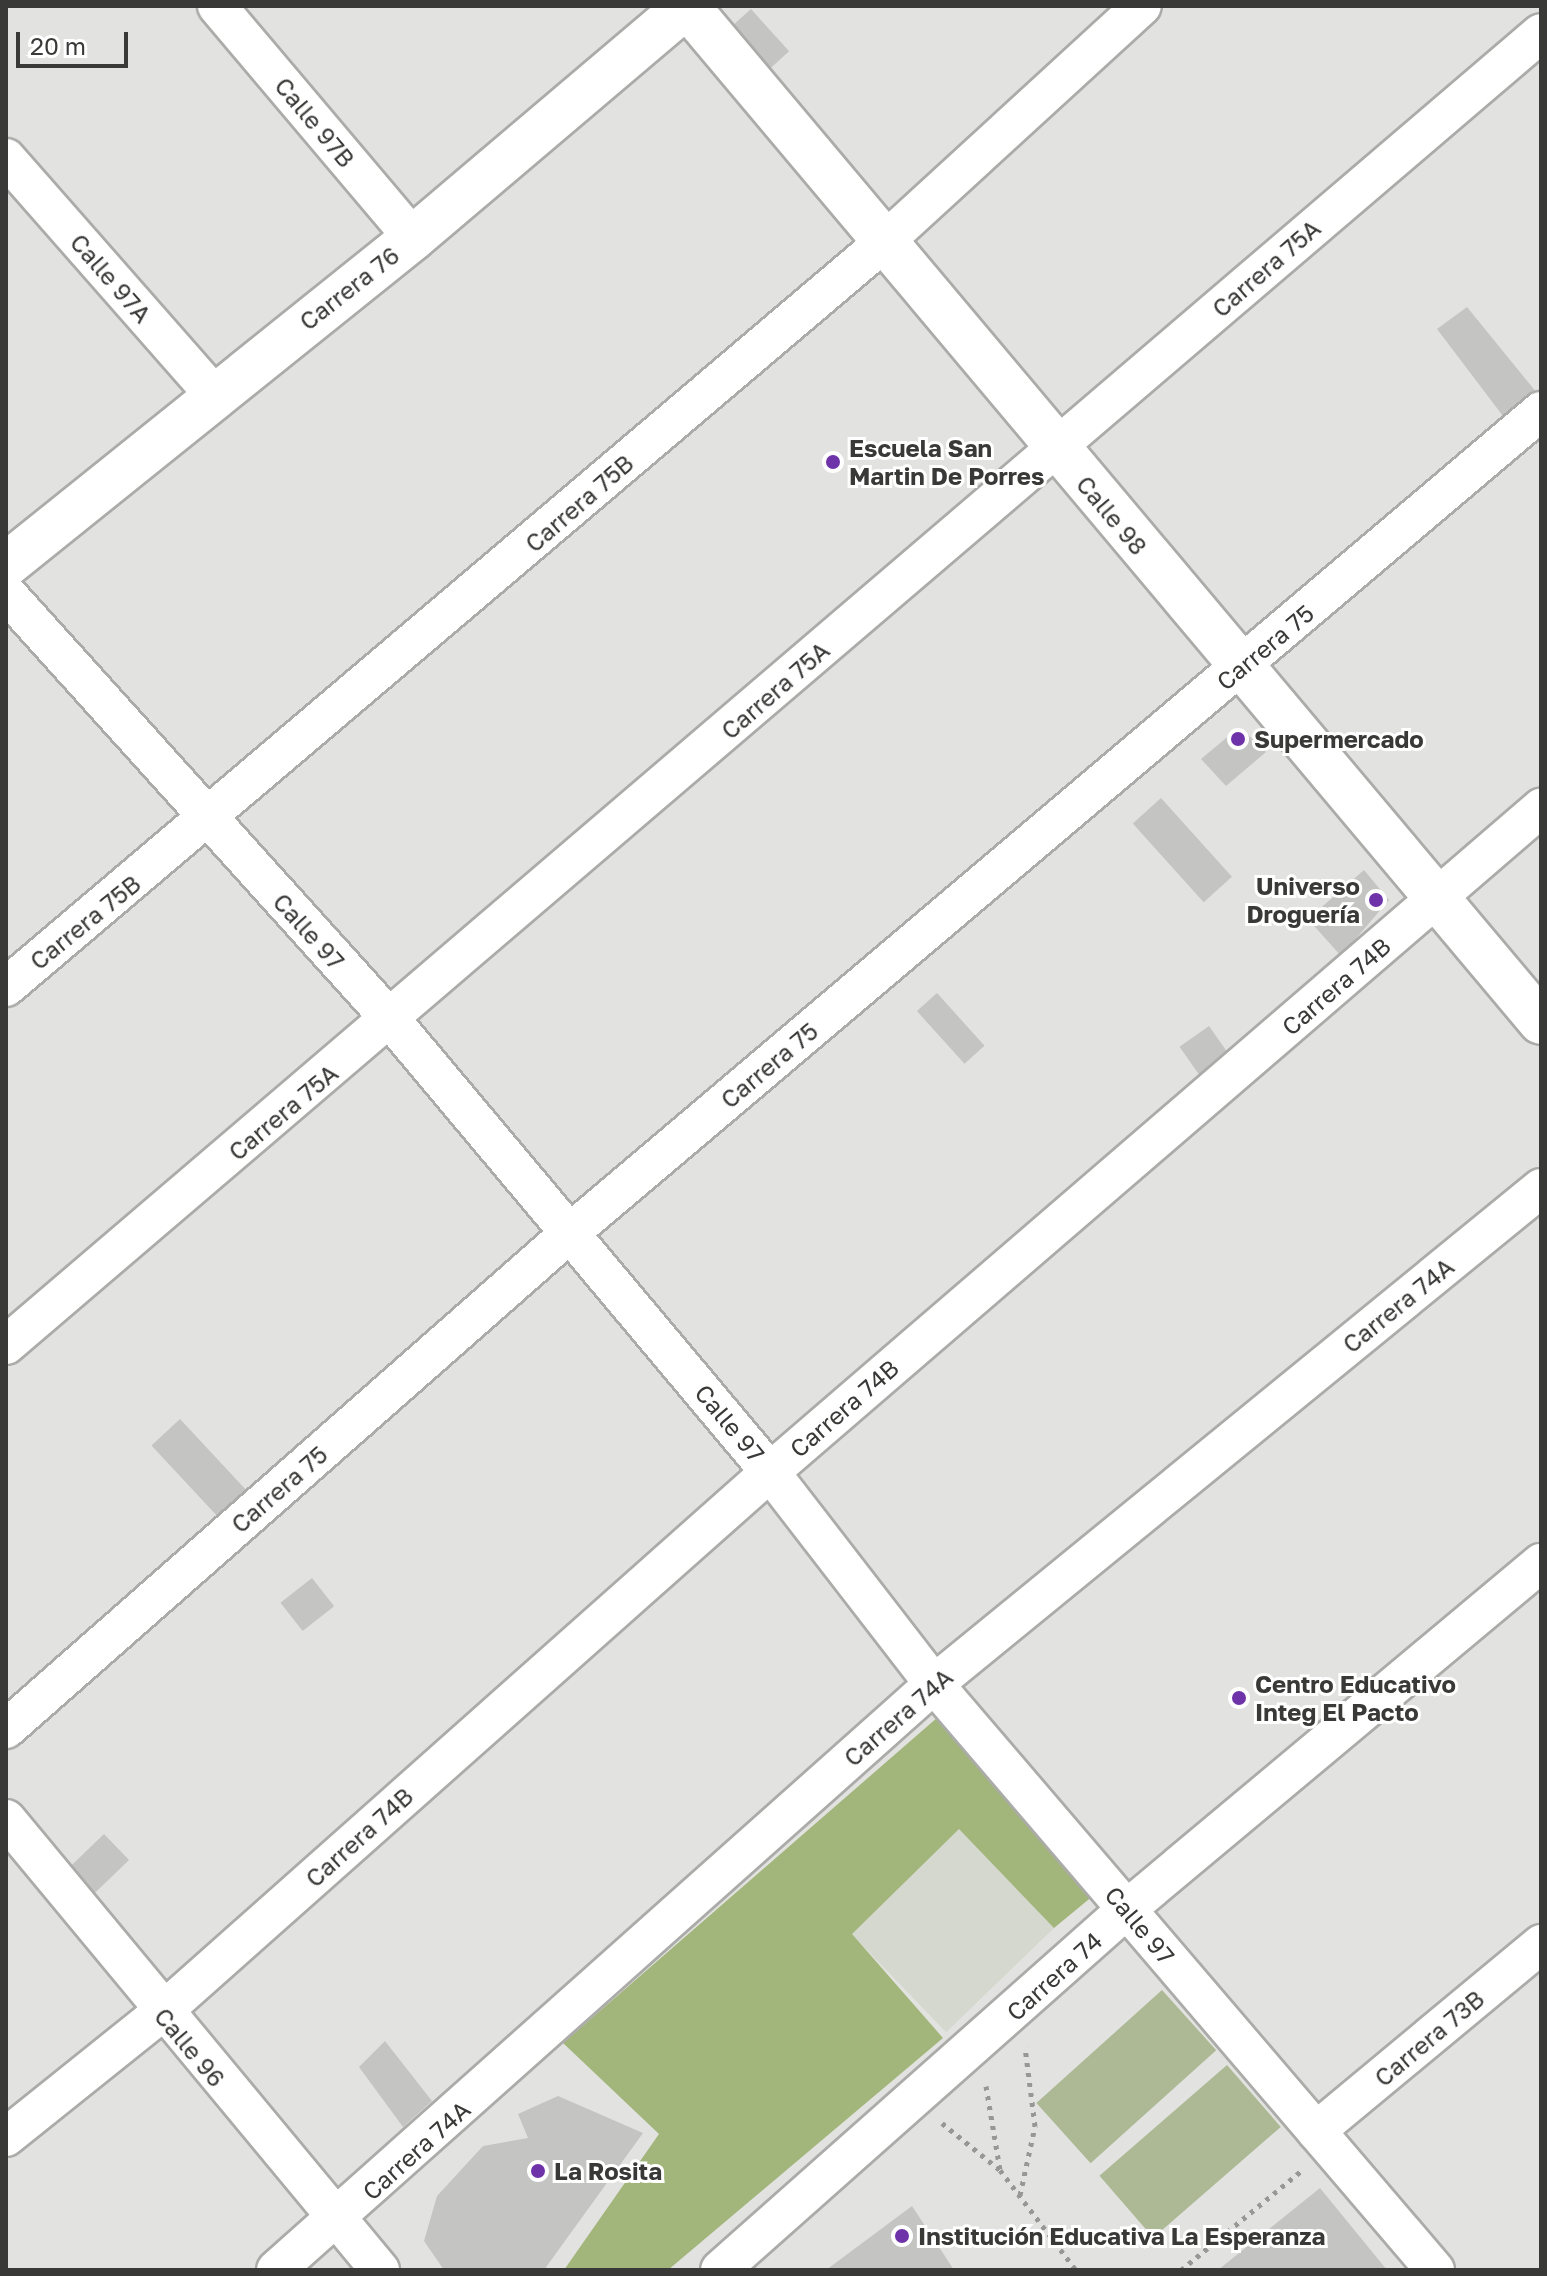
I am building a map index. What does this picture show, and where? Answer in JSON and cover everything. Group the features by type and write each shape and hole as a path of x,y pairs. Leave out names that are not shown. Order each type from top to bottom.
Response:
{"street":[{"name":"Calle 97B","path":"217,6 413,238"},
{"name":"Carrera 76","path":"6,565 413,238 687,6"},
{"name":"Calle 98","path":"687,6 883,243 1541,1022"},
{"name":"Carrera 75B","path":"6,987 208,821 883,243 1142,6"},
{"name":"Carrera 75A","path":"6,1345 391,1020 1541,33"},
{"name":"Calle 97A","path":"6,158 216,397"},
{"name":"Carrera 75","path":"6,1729 571,1232 1541,411"},
{"name":"Calle 97","path":"6,593 208,821 391,1020 770,1472 934,1684 1435,2270"},
{"name":"Carrera 74B","path":"6,2137 161,2013 770,1472 1541,808"},
{"name":"Carrera 74A","path":"276,2270 336,2221 934,1684 1541,1188"},
{"name":"Carrera 74","path":"720,2270 913,2098 1013,2014 1127,1909 1541,1563"},
{"name":"Calle 96","path":"6,1819 161,2013 380,2270"},
{"name":"Carrera 73B","path":"1323,2139 1541,1944"}],"path":[{"path":"1013,2014 1028,2056 1035,2126 1019,2195"},
{"path":"979,2043 1000,2170"},
{"path":"913,2098 1000,2170 1076,2270"},
{"path":"1181,2270 1323,2139"}],"shaded area":[{"path":"959,1828 1055,1927 946,2032 850,1933"}],"green space":[{"path":"938,1717 1094,1895 1054,1928 959,1829 852,1934 943,2038 668,2270 564,2270 659,2134 563,2043"},
{"path":"1162,1990 1216,2050 1091,2163 1036,2103"},
{"path":"1227,2065 1281,2127 1153,2238 1099,2176"}],"building":[{"path":"751,9 789,51 765,73 726,31"},
{"path":"1467,307 1541,398 1512,428 1437,329"},
{"path":"1245,732 1266,752 1226,786 1201,759 1231,734"},
{"path":"1161,798 1232,877 1204,902 1133,823"},
{"path":"1364,870 1389,900 1341,956 1308,919"},
{"path":"937,993 985,1046 964,1064 917,1011"},
{"path":"1209,1026 1242,1073 1212,1093 1180,1047"},
{"path":"180,1419 246,1490 218,1517 151,1446"},
{"path":"312,1578 334,1606 303,1631 280,1603"},
{"path":"104,1834 129,1860 75,1912 50,1886"},
{"path":"385,2041 432,2101 403,2127 359,2067"},
{"name":"La Rosita","path":"558,2096 643,2133 544,2270 444,2270 424,2241 437,2196 483,2146 528,2138 518,2114"},
{"path":"1320,2188 1387,2270 1218,2270"},
{"name":"Institución Educativa La Esperanza","path":"912,2206 954,2270 826,2270"}],"place":[{"name":"Escuela San Martin De Porres","path":"833,462"},
{"name":"Supermercado","path":"1238,739"},
{"name":"Universo Droguería","path":"1376,900"},
{"name":"Centro Educativo Integ El Pacto","path":"1239,1698"},
{"name":"La Rosita","path":"538,2171"},
{"name":"Institución Educativa La Esperanza","path":"902,2236"}]}
